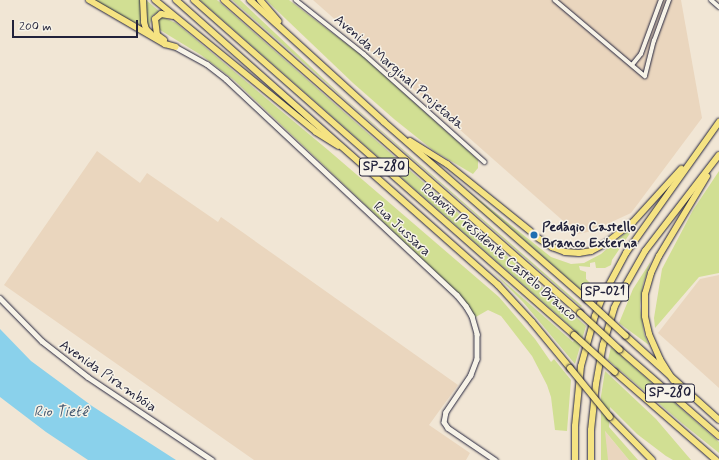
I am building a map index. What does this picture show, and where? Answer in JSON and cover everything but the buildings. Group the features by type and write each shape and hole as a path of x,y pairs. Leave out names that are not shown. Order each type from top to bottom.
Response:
{"highway":[{"path":"89,0 165,44 176,47"},
{"path":"143,0 144,22 146,29 154,38"},
{"path":"154,0 316,132 348,151"},
{"path":"176,0 498,285 570,368 610,417 652,460"},
{"path":"182,0 217,37"},
{"name":"Rodovia Presidente Castelo Branco","path":"194,0 716,460"},
{"name":"Rodovia Presidente Castelo Branco","path":"224,0 719,436"},
{"path":"250,0 586,299 673,380 719,420"},
{"path":"260,0 296,42"},
{"path":"176,18 161,14 156,17 154,23 157,35 176,47"},
{"name":"SP-021","path":"575,460 575,426 581,366 595,316 614,274 626,253 699,148 719,122"},
{"path":"405,139 425,149 447,164 530,231"},
{"path":"538,238 552,247 565,252 584,253 598,248 620,233 632,222 699,148"},
{"path":"673,380 660,359 649,334 645,316 646,294 651,273 659,256 719,156"},
{"name":"SP-021","path":"591,460 590,430 596,384 603,345 614,308 634,268 645,251 719,156"}],"main road":[{"name":"Rua Jussara","path":"176,47 207,64 226,79 457,295 466,306 472,316 477,334 476,359 468,380 446,412 444,422 448,428 495,460"},
{"name":"Avenida Pirambóia","path":"0,298 42,341 88,378 212,460"}],"street":[{"name":"Avenida Marginal Projetada","path":"296,0 364,54 486,162"},
{"path":"555,0 598,38 645,76 654,41 669,0"},
{"path":"632,65 641,54 661,0"},
{"path":"711,0 719,6"},
{"path":"715,0 719,6"}],"shaded area":[{"path":"313,0 681,0 702,118 631,213 592,231 578,234"},
{"path":"97,151 140,183 147,173 218,222 221,217 458,385 429,425 470,453 466,460 254,460 4,285"},
{"path":"719,275 719,388 658,333 700,279"},
{"path":"604,430 629,460 607,460"}],"green space":[{"path":"93,0 140,0 141,26"},
{"path":"146,0 159,11 152,16 149,29 145,18"},
{"path":"200,0 217,0 586,326 575,364 523,302 492,271 573,342 578,333"},
{"path":"232,0 240,0 344,98 582,306 581,307"},
{"path":"266,0 289,0 361,55 478,160 478,168 473,174 434,151 394,119 353,83"},
{"path":"162,17 176,23 328,150 499,297 535,339 551,362 554,359 571,380 567,431 555,430 551,397 547,385 532,356 501,316 488,310 474,318 468,305 459,294 234,80 201,55 160,30 157,21"},
{"path":"719,171 719,273 699,277 655,328 654,318 662,269 693,210"},
{"path":"467,190 551,257 571,264 584,263 601,254 637,223 612,260 611,265 605,268 596,268 595,262 590,263 590,267 579,266 580,270 586,272 586,279 594,287 594,301"},
{"path":"651,261 643,284 640,306 644,334 649,345 619,323 633,289"},
{"path":"611,347 719,442 719,453 608,360"},
{"path":"605,371 656,419 691,460 673,460 666,456 637,434 610,407 609,427 638,460 629,460 605,431 608,460 601,460 601,396"}],"water":[{"name":"Rio Tietê","path":"0,329 31,361 92,406 176,460 88,460 46,432 0,397"}],"place":[{"name":"Pedágio Castello Branco Externa","path":"534,235"}]}
